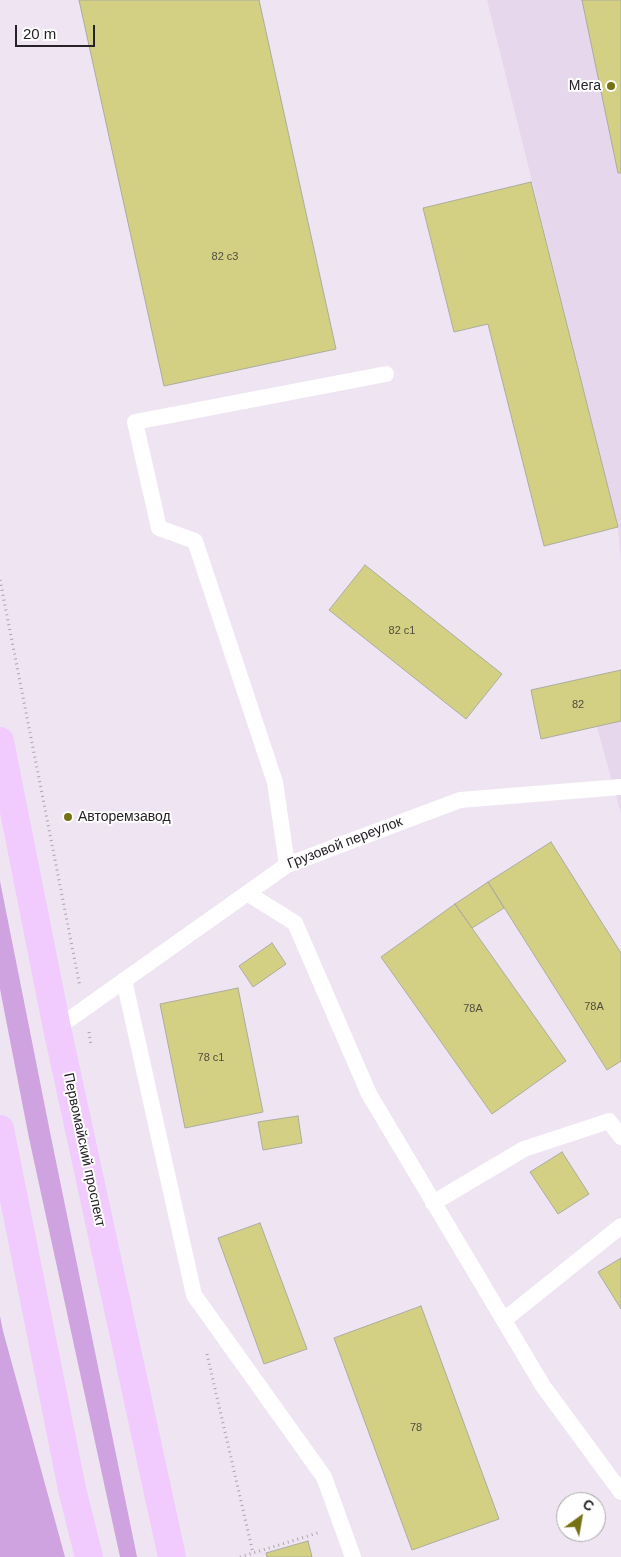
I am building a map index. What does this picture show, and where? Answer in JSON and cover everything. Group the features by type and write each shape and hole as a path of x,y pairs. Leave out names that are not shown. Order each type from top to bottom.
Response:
{"main road":[{"name":"Первомайский проспект","path":"0,741 57,1028 172,1557"},
{"path":"0,1129 72,1489 90,1557"}],"lane":[{"path":"287,865 275,782 195,541 159,528 135,422 386,374"},
{"name":"Грузовой переулок","path":"57,1028 287,865 460,800 621,787"},
{"path":"247,893 295,923 369,1094 543,1386 621,1492"},
{"path":"124,980 194,1295 324,1477 353,1557"},
{"path":"434,1203 524,1148 609,1121 621,1137"},
{"path":"504,1320 621,1226"}],"path":[{"path":"207,1352 253,1553"},
{"path":"240,1557 342,1526"}],"shaded area":[{"path":"487,0 621,0 621,562 618,527"},
{"path":"621,721 621,814 597,727"},
{"path":"0,881 137,1557 120,1557 29,1138 0,989"},
{"path":"0,1316 3,1331 65,1557 0,1557"}],"building":[{"path":"79,0 259,0 336,349 164,386"},
{"name":"Мега","path":"582,0 621,0 621,173 618,173"},
{"path":"531,182 618,527 544,546 488,324 454,332 423,208"},
{"path":"365,565 502,674 466,719 329,610"},
{"path":"621,670 621,721 541,739 531,690"},
{"path":"551,842 621,953 621,1061 607,1070 488,882"},
{"path":"488,882 504,908 472,928 455,904"},
{"path":"455,904 566,1061 492,1114 381,957"},
{"path":"272,943 286,964 253,987 239,966"},
{"path":"238,988 263,1112 185,1128 160,1004"},
{"path":"298,1116 302,1143 263,1150 258,1122"},
{"path":"562,1152 589,1194 558,1214 530,1172"},
{"path":"260,1223 307,1349 264,1364 218,1238"},
{"path":"621,1258 621,1309 598,1272"},
{"path":"421,1306 499,1519 412,1550 334,1338"},
{"path":"308,1541 312,1557 267,1557 266,1553"}],"place":[{"name":"Мега","path":"611,86"},
{"name":"Авторемзавод","path":"68,817"}]}
